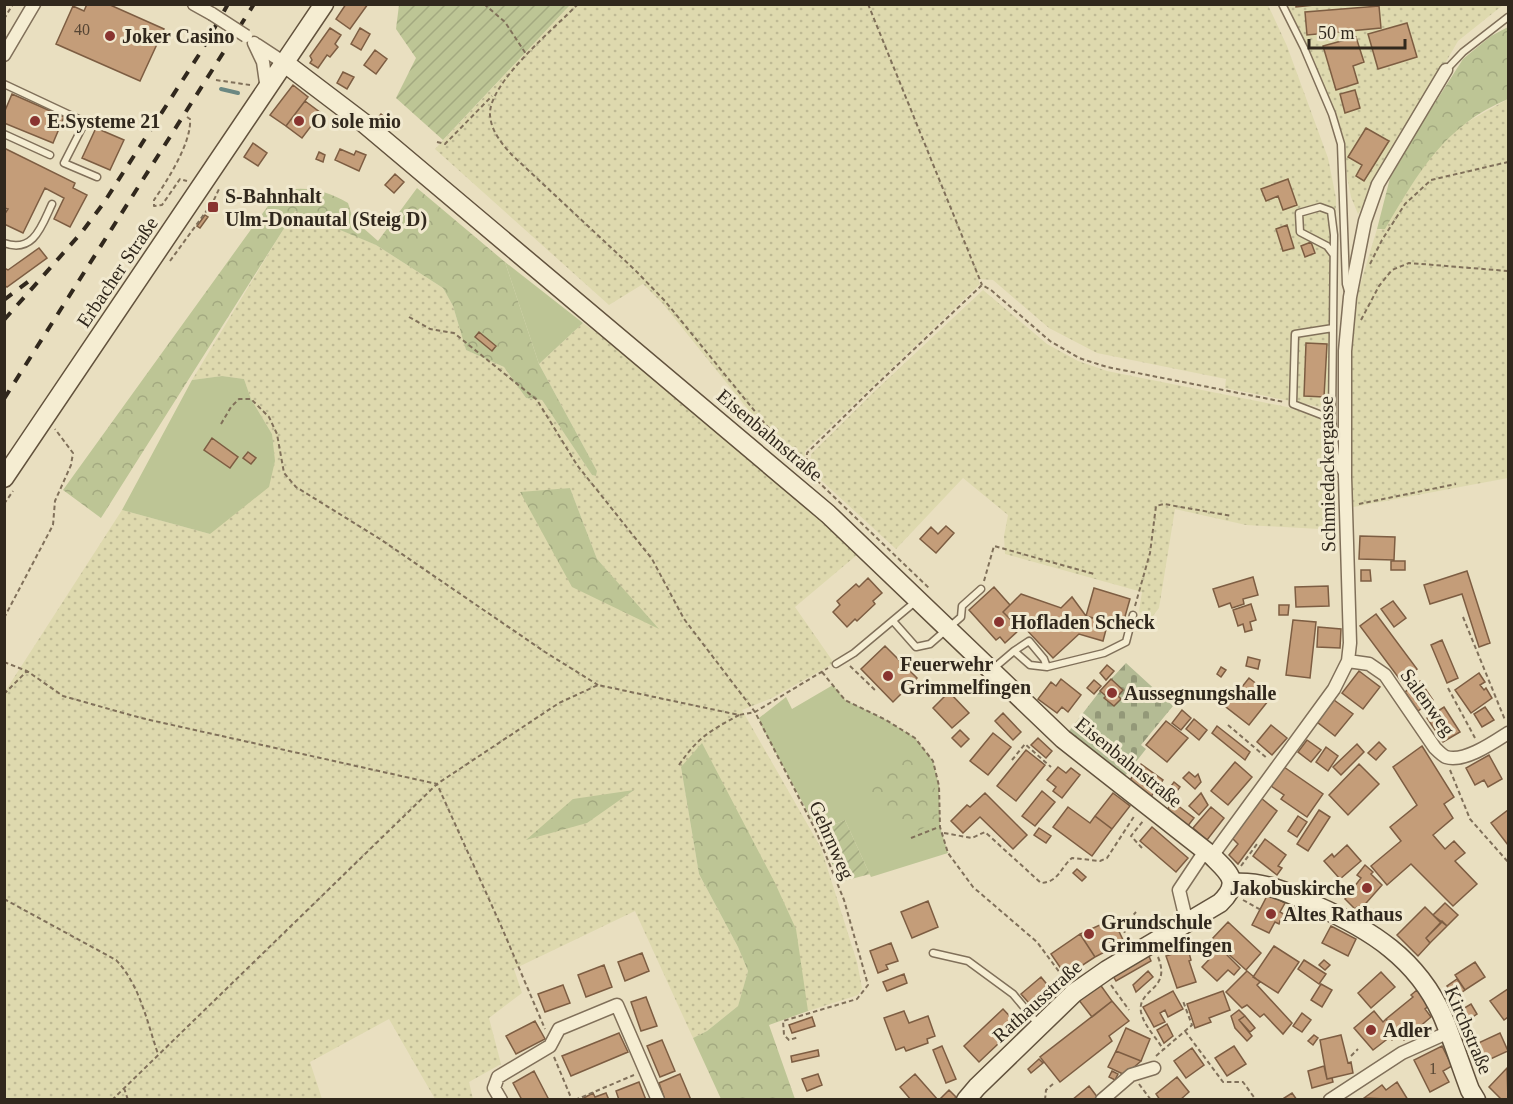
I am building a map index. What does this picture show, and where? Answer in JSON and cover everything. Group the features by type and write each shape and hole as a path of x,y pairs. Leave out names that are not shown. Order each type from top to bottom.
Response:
{"street":[{"path":"4,56 34,4"},
{"path":"194,4 286,64"},
{"name":"Erbacher Straße","path":"4,478 259,87 286,64 323,6"},
{"path":"250,39 263,62 259,87"},
{"name":"Eisenbahnstraße","path":"286,64 365,124 828,513 1063,739 1208,854"},
{"name":"Schmiedackergasse","path":"1190,922 1184,911 1179,890 1277,767 1334,689 1348,661 1350,643 1345,507 1345,351 1350,297 1365,221 1378,184 1446,70"},
{"name":"Salenweg","path":"1348,661 1369,664 1385,675 1435,748 1446,757 1459,758 1509,733"},
{"path":"1208,854 1231,879"},
{"name":"Rathausstraße","path":"966,1100 976,1087 1074,993 1134,953 1220,903 1230,893 1231,879"},
{"name":"Kirchstraße","path":"1231,879 1284,890 1381,940 1400,954 1421,981 1442,1015 1470,1090 1476,1100"},
{"path":"501,1100 494,1088 498,1077 550,1044 559,1029 617,1005 658,1100"},
{"path":"1330,1100 1402,1053 1449,1032"},
{"path":"1102,1100 1131,1075 1154,1068"}],"lane":[{"path":"1282,4 1304,48 1332,114 1341,144 1346,284 1350,297"},
{"path":"1446,70 1462,52 1509,17"},
{"path":"4,84 85,122 64,163 97,177"},
{"path":"4,134 50,155"},
{"path":"4,243 23,244 37,236 52,204"},
{"path":"1334,254 1327,246 1300,232 1299,213 1320,207 1331,211 1334,254 1332,419 1337,465 1345,477"},
{"path":"1332,419 1293,404 1295,334 1333,328"},
{"path":"893,621 916,647 930,644 961,617 962,606 981,589"},
{"path":"836,664 854,653 918,599"},
{"path":"1014,651 1030,665 1047,667 1104,653 1126,642 1133,615"},
{"path":"992,671 1029,641 1044,659 1047,667"},
{"path":"933,953 968,961 1013,993 1040,1027"}],"path":[{"path":"4,19 13,4"},
{"path":"484,4 505,22 526,55"},
{"path":"437,142 445,144 494,94 526,55 578,4"},
{"path":"868,4 982,285 991,290 1050,341 1079,358 1107,368 1293,404"},
{"path":"216,80 259,87"},
{"path":"494,94 490,105 490,117 492,128 501,142 665,301 766,425 807,470 930,588 918,599"},
{"path":"187,117 190,119 191,127 176,166 154,200 154,206 162,205 180,179 187,182"},
{"path":"1368,269 1382,240 1405,204 1431,180 1509,162"},
{"path":"1359,323 1379,286 1392,270 1409,263 1509,271"},
{"path":"807,470 807,453 982,285"},
{"name":"Gehrnweg","path":"409,317 430,329 454,333 537,400 577,465 652,559 684,619 755,712 821,843 844,900 868,985 857,999 783,1021 784,1035 789,1040 799,1037"},
{"path":"221,424 231,407 239,399 251,399 269,417 277,434 284,473 296,487 380,539 545,652 598,685 739,715"},
{"path":"4,618 53,525 55,501 71,465 73,453 66,441"},
{"path":"1345,507 1456,484"},
{"path":"1133,615 1150,553 1156,506 1164,504 1232,516"},
{"path":"981,589 994,546 1094,574"},
{"path":"1463,617 1509,729"},
{"path":"844,660 876,691"},
{"path":"4,662 27,672 63,696 141,718 437,784"},
{"path":"679,765 688,751 707,732 739,715 755,712 836,664"},
{"path":"4,694 27,672"},
{"path":"822,672 845,700 886,720 915,738 927,753 933,761 939,786 940,827 948,853 973,887 1037,942 1074,993"},
{"path":"112,1100 437,784 559,703 598,685"},
{"path":"1448,688 1481,749"},
{"path":"1228,726 1277,767"},
{"path":"1012,760 1025,744 1051,767"},
{"path":"1446,757 1470,819 1509,862"},
{"path":"437,784 523,977 574,1100 644,1071"},
{"path":"942,833 972,838 985,832 1041,884 1050,883 1072,858 1100,861 1107,858 1148,806"},
{"path":"1142,848 1131,836 1148,806"},
{"path":"911,838 940,827"},
{"path":"1231,879 1257,844 1260,846"},
{"path":"4,899 116,960 125,970 135,988 158,1055"},
{"path":"1244,901 1261,909"},
{"path":"1134,953 1124,934 1123,927 1136,912"},
{"path":"1151,943 1160,960 1162,973 1159,982 1141,1003 1141,1011 1145,1022 1163,1049"},
{"path":"1102,974 1129,1010"},
{"path":"1154,1068 1157,1054 1192,1025 1183,1001"},
{"path":"1185,1031 1223,1082 1244,1082 1256,1100"},
{"path":"1351,1056 1358,1049"},
{"path":"1131,1075 1151,1100"},
{"path":"1045,1100 1046,1090 1053,1084"},
{"path":"124,1088 128,1100"}],"shaded area":[{"path":"570,5 1268,5 1287,46 1328,158 1336,198 1336,410 1225,388 1226,379 1097,353 1049,328 993,280 978,279 980,284 805,451 804,472 763,428 663,304 643,284 609,305 435,149"},
{"path":"1287,5 1503,5 1458,41 1358,214 1351,197 1347,177 1345,143 1331,101"},
{"path":"1508,99 1508,478 1348,508 1350,347 1354,305 1377,229 1381,230 1432,154 1462,125"},
{"path":"295,210 376,245 443,288 453,306 466,350 504,367 526,398 542,400 592,475 596,476 597,471 539,364 583,323 634,361 820,518 858,554 795,607 834,663 772,698 742,710 821,848 857,962 862,988 858,995 808,1011 805,1000 681,767 699,874 738,947 748,971 738,1006 707,1031 693,1038 635,911 514,969 522,993 489,1018 501,1064 469,1082 473,1099 435,1099 389,1019 310,1062 322,1099 5,1099 4,693 122,510 210,534 272,434 251,399 244,379 222,376 192,380","holes":["570,488 597,559 657,628 520,493"]},
{"path":"983,290 1047,344 1078,361 1107,371 1287,407 1329,421 1338,530 1246,525 1175,509 1159,608 1149,621 1139,611 1142,592 1005,554 1004,536 1008,515 963,478 896,549 810,470 811,454"}],"green space":[{"path":"399,4 570,5 443,140 396,98 416,58 396,29"},
{"path":"1508,27 1508,99 1467,122 1450,137 1422,170 1385,229 1377,229 1390,178 1463,59 1491,36"},
{"path":"417,188 505,262 539,364 597,471 596,476 592,475 542,400 526,398 504,367 466,350 453,306 443,288 376,245 295,211 101,518 63,490 278,192 296,189 314,190 340,199 348,203 353,219 378,241"},
{"path":"505,262 583,323 539,364"},
{"path":"222,376 244,379 251,399 272,434 275,461 269,487 210,534 122,510 192,380"},
{"path":"570,488 597,559 659,629 572,587 520,492"},
{"path":"1126,663 1173,706 1141,745 1146,749 1121,781 1066,735 1100,691"},
{"path":"833,685 845,700 886,720 915,738 933,761 939,786 940,827 948,853 871,877 845,820 818,831 759,718 786,697 792,709"},
{"path":"702,743 775,883 796,929 808,1011 769,1025 795,1099 721,1099 693,1038 707,1031 738,1006 748,971 738,947 699,874 681,767"},
{"path":"921,756 935,788 938,821 905,837 863,787 891,762"},
{"path":"634,790 587,823 526,840 573,799"},
{"path":"845,820 870,874 840,882 818,831"}],"building":[{"name":"Joker Casino","path":"87,4 108,4 164,29 140,81 56,44 73,6 84,11"},
{"path":"346,4 368,4 350,29 336,19"},
{"path":"1296,4 1324,4 1296,7"},
{"path":"1379,6 1381,28 1307,35 1305,12"},
{"path":"1407,23 1417,57 1378,69 1368,34"},
{"path":"330,28 341,35 335,44 338,47 330,57 327,55 318,68 310,63 312,60 310,56"},
{"path":"360,28 370,34 361,50 351,44"},
{"path":"1356,37 1364,62 1353,66 1358,83 1336,90 1323,46"},
{"path":"375,50 387,59 376,74 364,65"},
{"path":"343,72 354,77 347,89 337,83"},
{"path":"293,85 308,97 286,126 270,115"},
{"path":"1355,90 1360,108 1345,113 1340,94"},
{"path":"12,94 64,117 53,143 4,123 4,113"},
{"path":"305,101 321,113 302,138 286,126"},
{"path":"381,114 389,121 385,127 376,120"},
{"path":"96,128 124,140 110,170 82,158"},
{"path":"1366,128 1389,141 1364,181 1356,176 1362,165 1348,157"},
{"path":"253,143 267,153 258,166 244,157"},
{"path":"4,148 75,183 73,188 87,195 70,227 54,219 64,198 45,188 23,233 4,224 4,215 8,209 4,208"},
{"path":"340,149 354,155 356,151 366,155 359,171 335,160"},
{"path":"319,152 325,155 323,162 316,159"},
{"path":"395,174 404,182 394,193 385,185"},
{"path":"1288,179 1297,205 1283,210 1278,196 1266,201 1261,189"},
{"path":"366,212 375,217 371,224 362,219"},
{"path":"205,215 208,217 200,228 197,226"},
{"path":"1287,225 1294,248 1283,251 1276,229"},
{"path":"1311,242 1315,253 1305,257 1301,246"},
{"path":"39,248 47,258 7,287 4,285 4,268 8,270"},
{"path":"479,332 496,346 492,351 475,337"},
{"path":"1306,343 1327,344 1324,397 1304,396"},
{"path":"212,438 238,457 230,468 204,450"},
{"path":"248,452 256,458 251,464 243,458"},
{"path":"946,526 954,533 936,553 920,539 931,527 938,534"},
{"path":"1360,536 1395,537 1394,560 1359,559"},
{"path":"1391,561 1405,561 1405,570 1391,570"},
{"path":"1361,570 1370,570 1371,581 1361,581"},
{"path":"1467,571 1490,643 1479,647 1462,594 1430,604 1424,585"},
{"path":"1253,577 1258,595 1243,599 1244,604 1232,608 1230,603 1219,607 1213,589"},
{"path":"868,578 882,593 873,601 875,604 847,627 833,612 840,605 837,601 856,584 859,587"},
{"path":"1328,586 1329,606 1296,607 1295,587"},
{"path":"994,587 1010,605 1003,612 1020,629 1005,643 1000,637 996,640 969,610"},
{"path":"1094,588 1130,599 1122,627 1086,616"},
{"path":"1021,594 1061,608 1072,597 1086,616 1108,622 1103,641 1079,634 1053,658 1023,626 1020,629 1003,612"},
{"path":"1393,601 1406,618 1394,627 1381,609"},
{"path":"1251,604 1256,620 1250,622 1252,630 1245,632 1243,624 1238,626 1233,610"},
{"path":"1279,605 1289,605 1288,615 1279,615"},
{"path":"1376,614 1417,669 1401,681 1360,626"},
{"path":"1293,620 1316,622 1310,678 1286,675"},
{"path":"1318,627 1341,629 1340,648 1317,647"},
{"path":"1442,640 1458,678 1447,683 1431,645"},
{"path":"885,646 917,678 893,702 861,669"},
{"path":"1248,657 1260,660 1258,669 1246,666"},
{"path":"1107,665 1114,671 1106,680 1100,673"},
{"path":"1221,667 1226,670 1221,677 1217,674"},
{"path":"1359,671 1380,687 1363,709 1342,693"},
{"path":"1479,673 1485,682 1480,685 1484,690 1486,688 1492,698 1471,713 1455,690"},
{"path":"1249,678 1272,696 1249,725 1226,707"},
{"path":"1061,679 1081,695 1068,712 1062,707 1057,713 1038,699 1051,682 1056,686"},
{"name":"Aussegnungshalle","path":"1111,679 1123,690 1118,696 1121,699 1114,706 1104,698 1106,696 1100,691"},
{"path":"1094,680 1101,686 1094,694 1087,688"},
{"path":"1420,681 1433,700 1418,711 1405,692"},
{"path":"949,692 969,713 952,728 933,708"},
{"path":"1334,700 1353,714 1335,736 1317,722"},
{"path":"1444,707 1460,732 1443,742 1427,718"},
{"path":"1485,707 1494,720 1482,727 1474,714"},
{"path":"1182,710 1191,718 1181,730 1172,723"},
{"path":"1003,713 1021,732 1013,740 995,721"},
{"path":"1194,719 1207,730 1199,740 1186,729"},
{"path":"1166,721 1188,738 1167,762 1146,745"},
{"path":"1271,725 1287,738 1272,755 1257,742"},
{"path":"1217,726 1250,752 1245,760 1212,733"},
{"path":"960,730 969,739 961,747 952,738"},
{"path":"993,733 1011,747 988,775 970,761"},
{"path":"1038,738 1052,751 1046,758 1031,745"},
{"path":"1307,740 1321,750 1311,762 1298,752"},
{"path":"1379,742 1386,749 1376,760 1368,753"},
{"path":"1357,744 1364,752 1341,775 1333,767"},
{"path":"1422,746 1454,797 1444,804 1453,818 1433,835 1445,849 1454,841 1465,853 1455,861 1477,884 1453,906 1411,864 1387,885 1371,866 1401,841 1390,827 1417,805 1393,767"},
{"path":"1326,747 1338,756 1328,771 1316,762"},
{"path":"1026,750 1045,765 1016,801 997,786"},
{"path":"1489,755 1502,779 1488,787 1484,780 1475,785 1466,768"},
{"path":"1235,762 1252,777 1228,805 1211,791"},
{"path":"1141,764 1163,780 1150,798 1128,783"},
{"path":"1359,764 1379,784 1348,815 1329,795"},
{"path":"1058,767 1066,773 1071,768 1080,775 1062,798 1053,791 1056,787 1047,780"},
{"path":"1284,767 1323,794 1307,817 1281,799 1284,795 1271,786"},
{"path":"1189,772 1195,777 1198,774 1201,782 1195,789 1183,778"},
{"path":"1174,782 1180,787 1170,801 1163,797"},
{"path":"1042,791 1055,802 1035,826 1022,816"},
{"path":"985,793 1027,835 1013,849 980,817 963,833 951,821 967,805 970,807"},
{"path":"1113,793 1130,806 1112,829 1095,816"},
{"path":"1201,793 1208,805 1199,815 1189,806"},
{"path":"1261,798 1277,811 1238,864 1229,855 1238,844 1232,838"},
{"path":"1173,802 1194,818 1187,827 1166,811"},
{"path":"1068,807 1090,823 1095,816 1112,829 1092,856 1053,827"},
{"path":"1211,807 1224,818 1207,840 1193,828"},
{"path":"1319,810 1330,817 1308,851 1297,844"},
{"path":"1508,810 1508,845 1491,823"},
{"path":"1298,816 1307,822 1297,837 1288,831"},
{"path":"1152,827 1188,858 1176,872 1140,841"},
{"path":"1039,828 1051,836 1046,843 1034,835"},
{"path":"1265,839 1286,855 1278,866 1282,868 1277,875 1253,856"},
{"path":"1347,845 1361,861 1340,879 1324,861 1332,854 1334,857"},
{"name":"Jakobuskirche","path":"1365,865 1382,885 1360,910 1357,907 1355,909 1345,899 1361,878 1357,875"},
{"path":"1077,869 1086,877 1082,881 1073,873"},
{"name":"Altes Rathaus","path":"1268,894 1285,903 1280,912 1287,916 1279,924 1275,922 1269,933 1252,925"},
{"path":"928,901 938,927 912,938 901,912"},
{"path":"1445,903 1458,915 1447,926 1433,915"},
{"path":"1292,906 1299,910 1294,920 1287,916"},
{"path":"1425,907 1441,923 1426,938 1430,943 1418,956 1397,935"},
{"path":"1113,919 1124,942 1095,957 1080,934"},
{"path":"1442,921 1447,926 1430,943 1426,938"},
{"path":"1228,922 1261,953 1246,970 1212,939"},
{"path":"1331,926 1356,939 1348,956 1322,943"},
{"path":"1080,934 1095,957 1066,976 1051,954"},
{"path":"1190,937 1195,943 1188,949 1177,953 1175,948"},
{"path":"891,943 898,961 886,965 888,969 878,973 870,951"},
{"path":"1274,946 1299,962 1278,993 1253,977"},
{"path":"1220,948 1240,968 1234,975 1228,970 1217,981 1202,967"},
{"path":"1188,949 1191,960 1189,961 1196,982 1177,988 1166,956"},
{"path":"642,953 649,971 625,981 618,962"},
{"path":"1148,954 1151,961 1116,981 1112,974"},
{"path":"1304,960 1326,974 1319,984 1298,969"},
{"path":"1324,960 1330,965 1325,970 1319,965"},
{"path":"1475,962 1485,977 1465,990 1455,975"},
{"path":"604,965 612,987 586,997 578,975"},
{"path":"1148,971 1153,977 1136,992 1133,985"},
{"path":"1247,971 1260,982 1257,985 1292,1023 1283,1034 1264,1014 1260,1017 1247,1005 1242,1008 1226,992"},
{"path":"1381,972 1395,987 1371,1008 1358,993"},
{"path":"904,974 907,983 887,991 883,982"},
{"path":"1041,977 1054,993 1035,1010 1021,994"},
{"path":"1457,979 1465,990 1455,997 1447,986"},
{"path":"1099,983 1112,1001 1092,1017 1078,999"},
{"path":"1321,984 1332,990 1322,1007 1311,1000"},
{"path":"563,985 570,1003 545,1012 538,994"},
{"path":"1508,989 1508,1017 1504,1020 1490,1001"},
{"path":"1417,990 1430,1005 1425,1009 1431,1017 1404,1040 1386,1019 1413,997 1411,995"},
{"path":"1173,991 1183,1009 1168,1017 1165,1010 1160,1013 1165,1022 1154,1027 1143,1007"},
{"path":"1223,991 1230,1010 1209,1018 1211,1022 1195,1028 1187,1004"},
{"path":"646,997 657,1026 641,1031 631,1002"},
{"path":"1112,1001 1129,1021 1109,1036 1112,1041 1060,1082 1040,1057"},
{"path":"1471,1004 1477,1014 1468,1020 1461,1010"},
{"path":"1003,1009 1018,1025 979,1062 964,1046"},
{"path":"1239,1010 1245,1016 1239,1020 1252,1036 1247,1041 1235,1028 1231,1016"},
{"path":"904,1011 909,1023 928,1016 935,1036 927,1039 928,1043 906,1051 904,1047 896,1050 884,1018"},
{"path":"1374,1011 1383,1022 1386,1019 1399,1034 1392,1040 1390,1037 1373,1050 1354,1028"},
{"path":"1302,1013 1311,1020 1302,1032 1293,1026"},
{"path":"1245,1016 1255,1028 1250,1032 1239,1020"},
{"path":"812,1017 815,1026 792,1033 789,1025"},
{"path":"535,1021 545,1039 516,1054 506,1036"},
{"path":"1167,1024 1173,1036 1164,1043 1157,1030"},
{"path":"1126,1028 1150,1039 1141,1061 1116,1051"},
{"path":"619,1033 628,1052 571,1076 562,1056"},
{"path":"1500,1033 1508,1051 1484,1062 1476,1044"},
{"path":"1314,1035 1318,1038 1313,1045 1308,1041"},
{"path":"1341,1035 1353,1073 1327,1079 1320,1040"},
{"path":"662,1040 675,1071 660,1077 647,1046"},
{"path":"942,1046 956,1079 946,1083 933,1050"},
{"path":"1234,1046 1246,1064 1227,1076 1215,1058"},
{"path":"1442,1046 1452,1066 1443,1071 1449,1082 1430,1092 1414,1060"},
{"path":"1192,1048 1204,1065 1186,1078 1174,1061"},
{"path":"818,1050 819,1056 792,1062 791,1056"},
{"path":"1116,1051 1141,1061 1125,1075 1108,1067"},
{"path":"1039,1059 1043,1063 1031,1073 1028,1069"},
{"path":"1324,1066 1327,1079 1332,1078 1333,1082 1312,1088 1308,1071"},
{"path":"1507,1068 1508,1100 1502,1100 1489,1087"},
{"path":"534,1071 549,1100 522,1100 513,1083"},
{"path":"1112,1071 1118,1074 1115,1080 1109,1077"},
{"path":"680,1074 691,1100 665,1100 659,1083"},
{"path":"818,1074 822,1085 807,1091 802,1079"},
{"path":"915,1074 938,1100 911,1100 900,1087"},
{"path":"1177,1077 1189,1092 1180,1100 1160,1100 1156,1094"},
{"path":"639,1082 646,1100 619,1100 616,1091"},
{"path":"1397,1082 1408,1100 1364,1098 1382,1085 1386,1090"},
{"path":"1089,1086 1098,1098 1096,1100 1072,1100"},
{"path":"949,1090 956,1097 953,1100 939,1100"},
{"path":"593,1093 595,1097 606,1093 609,1100 580,1100"},
{"path":"1292,1093 1297,1100 1281,1100"}],"waterway":[{"path":"221,89 238,93"}],"railway":[{"path":"4,320 82,232 103,204 202,50 228,4"},
{"path":"4,399 254,4"},
{"path":"4,300 29,281"}],"place":[{"name":"Joker Casino","path":"110,36"},
{"name":"E.Systeme 21","path":"35,121"},
{"name":"O sole mio","path":"299,121"},
{"name":"S-Bahnhalt Ulm-Donautal (Steig D)","path":"213,207"},
{"name":"Hofladen Scheck","path":"999,622"},
{"name":"Feuerwehr Grimmelfingen","path":"888,676"},
{"name":"Aussegnungshalle","path":"1112,693"},
{"name":"Jakobuskirche","path":"1367,888"},
{"name":"Altes Rathaus","path":"1271,914"},
{"name":"Grundschule Grimmelfingen","path":"1089,934"},
{"name":"Adler","path":"1371,1030"}]}
